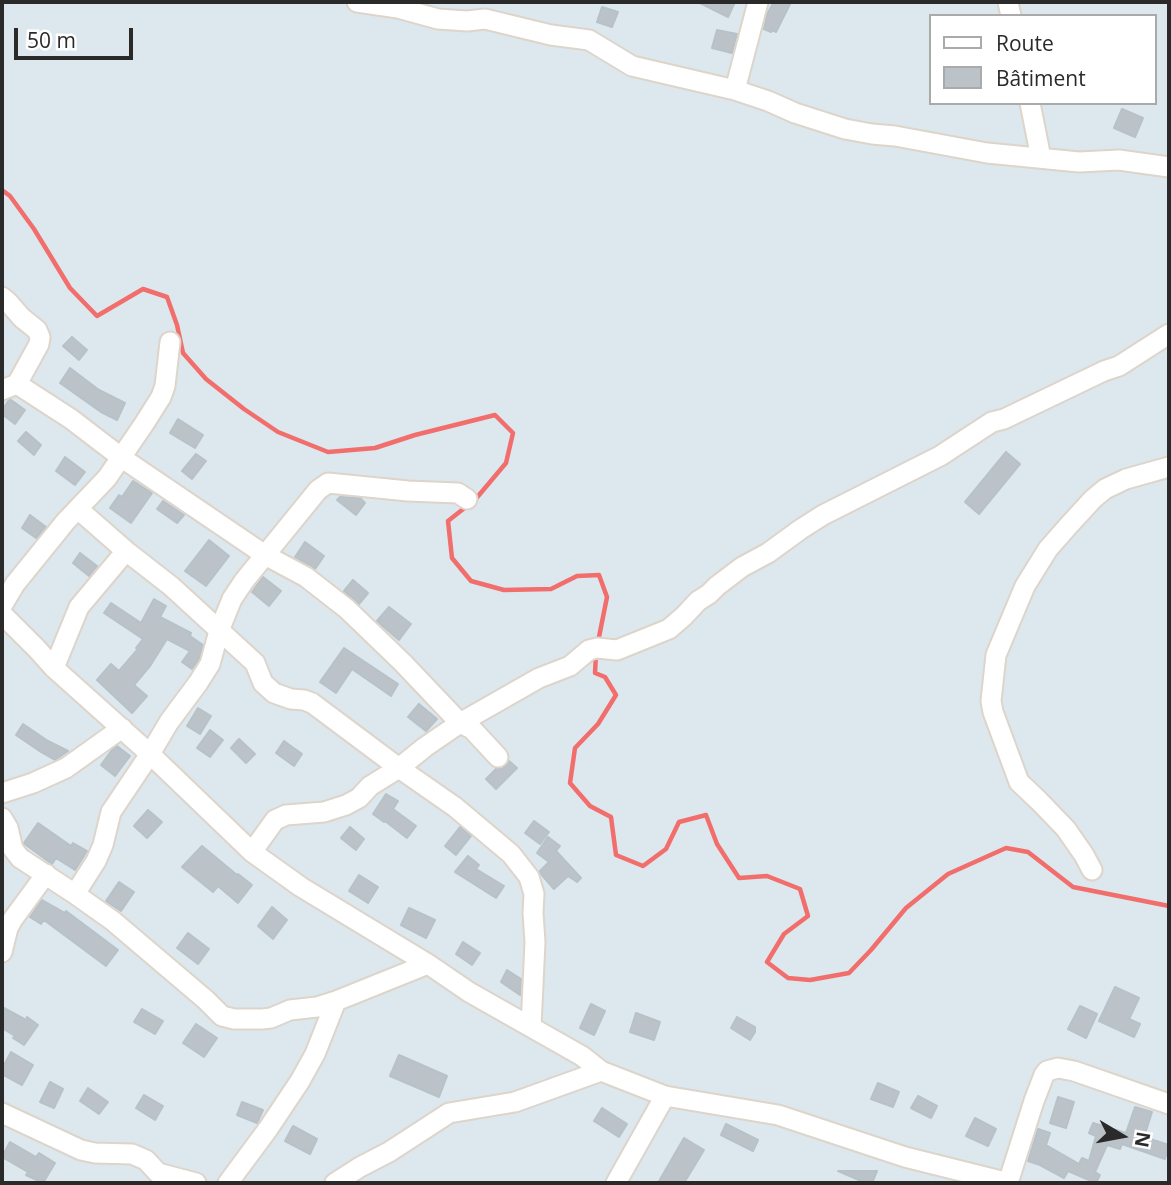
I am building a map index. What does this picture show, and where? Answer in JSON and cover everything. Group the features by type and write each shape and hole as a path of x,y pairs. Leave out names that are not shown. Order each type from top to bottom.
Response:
{"street":[{"path":"357,2 399,5 438,19 485,19 551,35 589,40 632,66 735,90 845,129 987,153 1079,162 1119,160 1169,167"},
{"path":"735,90 758,2"},
{"path":"1030,105 1041,158"},
{"path":"2,298 37,330 40,337 33,355 9,387 71,419 122,458 265,555 306,577 347,609 460,723 472,729 498,757"},
{"path":"252,852 275,820 286,815 324,812 359,798 370,786 460,723 539,678 570,666 589,650 617,650 669,629 698,601 742,567 768,553 823,515 940,456 992,422 1004,419 1104,370 1119,366 1169,334"},
{"path":"2,606 15,584 107,478 161,397 167,374 170,342"},
{"path":"1092,870 1066,829 1019,782 991,701 996,655 1025,586 1048,549 1078,515 1105,489 1126,479 1169,467"},
{"path":"75,894 103,845 111,811 210,664 232,599 318,490 328,483 458,493 467,499"},
{"path":"78,509 172,586 255,663 263,683 274,693 312,703 455,807 511,854 529,877 534,894 531,1027"},
{"path":"54,668 79,607 126,551"},
{"path":"2,614 54,668 122,728 252,852 300,887 428,964 469,992 582,1056 601,1071 665,1096 778,1115 905,1157 1009,1183 1034,1101 1048,1071 1058,1068 1074,1071 1169,1104"},
{"path":"2,793 66,768 122,728"},
{"path":"2,818 8,828 13,849 20,858 113,921 222,1016 262,1019 290,1010 317,1007 428,964"},
{"path":"2,952 8,928 46,874"},
{"path":"228,1183 300,1081 336,1001"},
{"path":"335,1183 389,1153 449,1113 515,1102 601,1071"},
{"path":"616,1183 665,1096"},
{"path":"2,1113 81,1150 132,1154 146,1160 158,1173 196,1183"}],"building":[{"path":"698,2 735,2 728,17"},
{"path":"774,2 791,2 776,32 771,32 764,29 767,14"},
{"path":"602,7 618,12 612,27 597,22"},
{"path":"717,30 737,34 732,53 712,48"},
{"path":"1122,109 1143,118 1135,137 1114,128"},
{"path":"72,337 87,350 79,360 63,346"},
{"path":"70,368 99,390 125,403 117,420 60,383"},
{"path":"9,400 25,410 15,424 2,414"},
{"path":"178,419 203,435 195,448 170,433"},
{"path":"26,432 41,445 34,455 18,441"},
{"path":"1006,452 1020,464 979,514 965,502"},
{"path":"196,454 206,461 192,479 182,471"},
{"path":"65,457 85,472 75,485 56,471"},
{"path":"133,481 152,493 131,523 110,508"},
{"path":"340,497 360,498 365,503 356,515 337,500"},
{"path":"163,501 184,515 177,523 157,509"},
{"path":"30,515 46,527 36,538 22,528"},
{"path":"209,540 229,556 206,586 185,571"},
{"path":"305,542 324,556 315,569 295,557"},
{"path":"80,553 97,566 89,576 73,563"},
{"path":"263,577 281,591 269,606 252,592"},
{"path":"353,580 368,593 359,604 344,591"},
{"path":"154,599 166,606 160,617 191,633 190,636 203,645 199,659 192,669 182,662 190,651 167,639 134,685 147,696 132,713 97,680 111,664 119,671 143,639 104,613 111,603 141,623"},
{"path":"389,607 411,624 399,640 377,621"},
{"path":"344,648 398,684 391,696 352,669 336,693 320,682"},
{"path":"419,704 437,719 426,731 408,717"},
{"path":"198,708 211,716 200,734 187,726"},
{"path":"23,724 68,751 55,760 41,752 16,735"},
{"path":"210,730 223,740 210,757 197,748"},
{"path":"239,739 255,754 246,763 231,748"},
{"path":"284,741 302,754 294,766 276,753"},
{"path":"117,746 130,756 115,776 101,765"},
{"path":"509,761 517,768 496,789 486,779"},
{"path":"386,794 398,801 393,809 416,826 407,838 373,814"},
{"path":"148,810 162,822 147,838 134,826"},
{"path":"534,821 549,832 540,844 525,833"},
{"path":"38,823 71,846 73,843 87,851 75,870 56,858 52,864 24,843"},
{"path":"350,827 364,839 356,850 341,838"},
{"path":"460,827 471,836 456,855 445,846"},
{"path":"548,837 560,846 556,851 581,878 577,882 568,876 554,889 541,874 540,871 549,862 537,853"},
{"path":"202,846 252,885 238,903 218,886 213,892 182,867"},
{"path":"468,856 479,865 476,869 504,886 496,898 455,872"},
{"path":"359,875 378,887 368,903 349,891"},
{"path":"119,882 134,892 121,911 106,901"},
{"path":"42,900 65,913 66,911 118,950 106,966 44,920 41,924 30,917"},
{"path":"272,907 287,920 273,939 258,926"},
{"path":"409,908 435,920 426,938 401,925"},
{"path":"188,933 209,949 198,964 177,948"},
{"path":"463,942 480,953 472,965 456,954"},
{"path":"507,970 521,979 520,995 501,982"},
{"path":"1115,987 1139,998 1129,1019 1140,1024 1134,1037 1099,1021"},
{"path":"591,1004 605,1011 594,1035 580,1028"},
{"path":"1080,1006 1097,1014 1086,1038 1068,1029"},
{"path":"2,1007 26,1020 27,1017 38,1025 24,1045 2,1028"},
{"path":"142,1009 163,1021 155,1034 134,1022"},
{"path":"636,1013 660,1022 654,1040 630,1032"},
{"path":"737,1017 755,1027 750,1040 731,1028"},
{"path":"196,1024 217,1038 204,1057 183,1043"},
{"path":"11,1052 33,1065 22,1085 2,1074"},
{"path":"399,1055 447,1076 439,1097 390,1076"},
{"path":"50,1082 63,1089 54,1108 40,1102"},
{"path":"878,1083 899,1092 893,1107 871,1099"},
{"path":"88,1088 108,1102 99,1114 80,1101"},
{"path":"144,1095 163,1106 155,1120 136,1108"},
{"path":"918,1096 937,1106 931,1118 911,1108"},
{"path":"1058,1097 1074,1102 1066,1128 1050,1123"},
{"path":"242,1102 263,1110 257,1123 237,1115"},
{"path":"1135,1107 1152,1112 1144,1137 1169,1145 1165,1159 1122,1144 1120,1149 1107,1145 1095,1172 1100,1175 1096,1183 1068,1171 1064,1178 1028,1161 1038,1129 1050,1133 1046,1145 1079,1164 1082,1158 1089,1161 1096,1136 1089,1133 1093,1123 1126,1133"},
{"path":"602,1108 627,1124 619,1137 594,1121"},
{"path":"975,1118 996,1129 988,1146 966,1136"},
{"path":"726,1124 758,1140 753,1151 721,1135"},
{"path":"293,1126 317,1139 310,1154 285,1141"},
{"path":"684,1138 704,1150 684,1183 658,1183"},
{"path":"10,1142 36,1157 39,1153 55,1163 43,1183 26,1175 28,1172 2,1157"},
{"path":"838,1171 877,1171 872,1183 866,1183"}],"waterway":[{"path":"2,190 10,196 34,229 70,288 97,316 143,289 167,297 183,353 206,379 278,432 328,452 375,448 495,415 513,433 506,463 474,501"},
{"path":"467,506 448,521 452,558 471,581 504,590 551,589 577,576 599,575 607,597 598,642"},
{"path":"596,654 595,673 605,677 616,695 598,724 575,748 570,783 590,806 611,817 616,855 643,866 666,849 679,822 706,815 717,844 739,878 767,876 800,889 808,916 784,934 767,962 788,978 810,980 849,973 906,908 948,874 1006,848 1028,852 1073,887 1169,906"}]}
